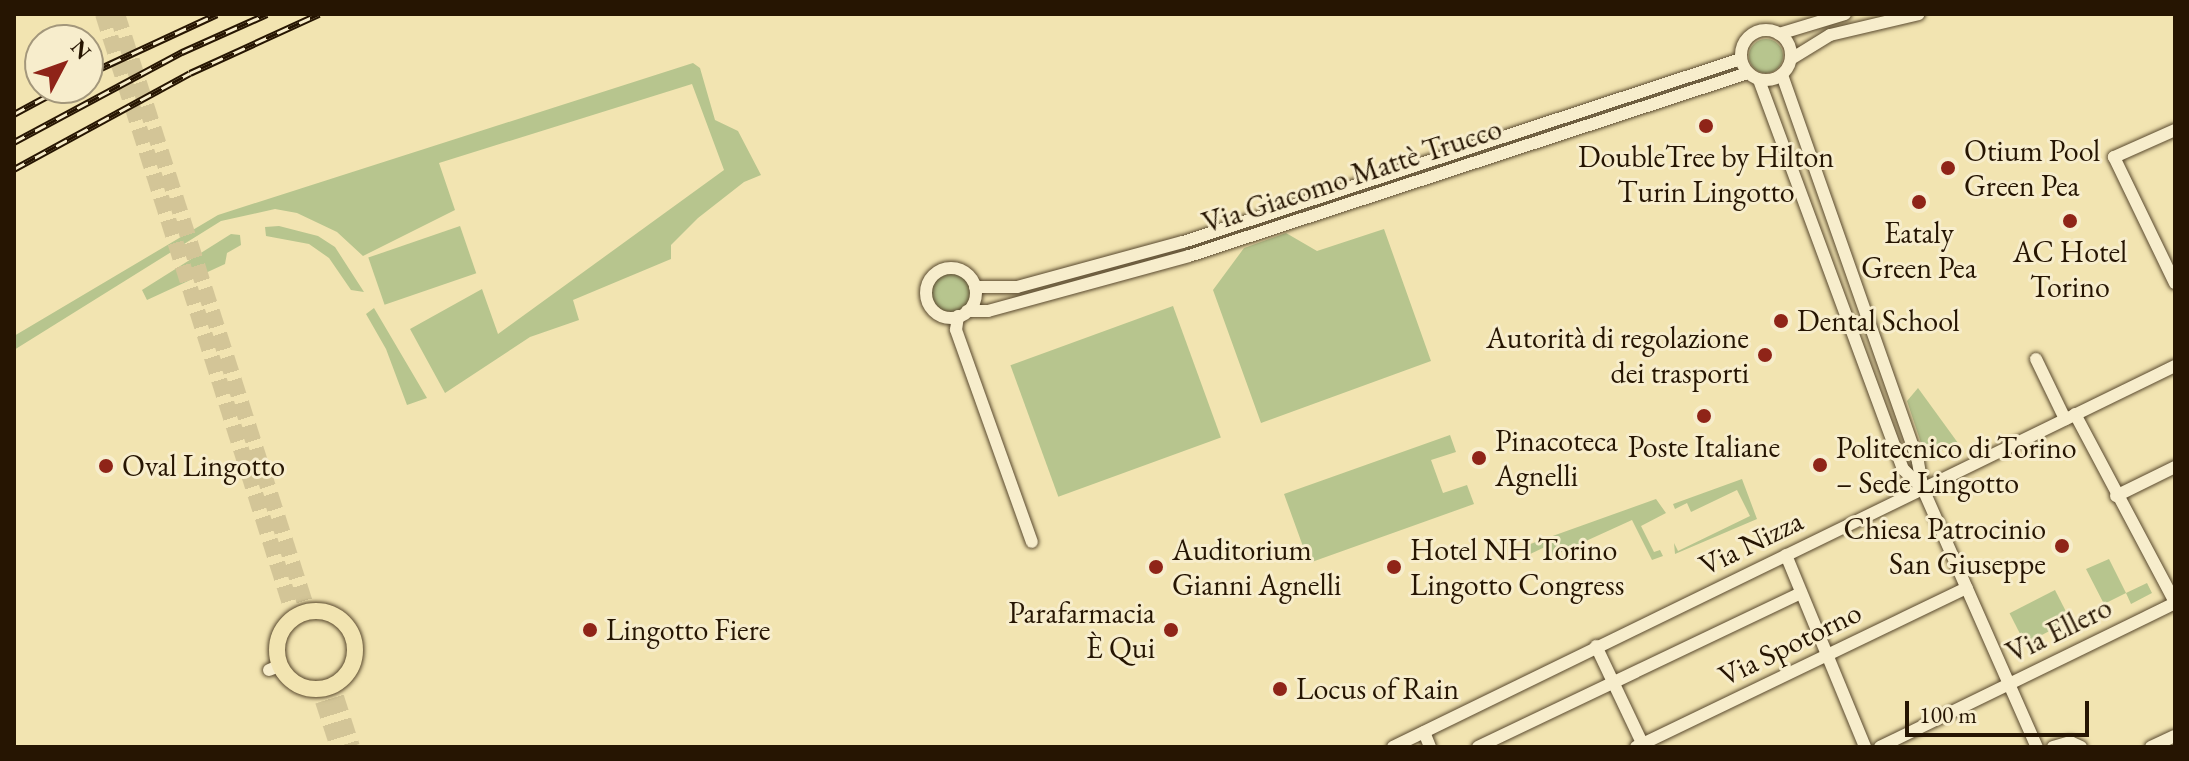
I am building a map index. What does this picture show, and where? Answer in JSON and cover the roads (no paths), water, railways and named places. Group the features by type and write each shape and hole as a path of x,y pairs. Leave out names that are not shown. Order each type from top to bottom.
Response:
{"main road":[{"path":"300,610 336,616 353,639 354,661 328,693 291,681 274,668 278,639 300,610"}],"street":[{"path":"1845,14 1779,34 1751,35 1741,59 1754,76 1903,469 1923,489"},
{"path":"1919,14 1830,35 1791,59 1782,75 1918,462 1923,489 2037,747"},
{"path":"1779,34 1789,44 1791,59"},
{"name":"Via Giacomo Mattè Trucco","path":"975,287 1017,287 1183,242 1741,59"},
{"path":"1754,76 1782,75"},
{"name":"Via Giacomo Mattè Trucco","path":"963,314 988,311 1189,256 1754,76"},
{"path":"2175,130 2114,157 2175,283"},
{"path":"963,314 945,317 929,306 930,279 953,268 969,276 975,287 956,330 1032,542"},
{"path":"2036,359 2175,602"},
{"name":"Via Nizza","path":"1393,747 2175,366"},
{"path":"2116,496 2175,467"},
{"path":"1786,555 1865,747"},
{"name":"Via Spotorno","path":"1641,746 1967,588"},
{"path":"1478,747 1801,593"},
{"name":"Via Ellero","path":"1880,747 2175,602"},
{"path":"1596,646 1641,746"},
{"path":"1424,732 1430,747"},
{"path":"2151,747 2175,736"},
{"path":"2053,747 2070,742 2081,747"}],"tunnel":[{"path":"103,14 291,607"},
{"path":"117,14 305,603"},
{"path":"336,697 352,747"},
{"path":"323,701 338,747"}],"railway":[{"path":"104,67 217,14"},
{"path":"14,142 182,52 267,14"},
{"path":"14,169 190,73 319,14"},
{"path":"14,114 32,104"}],"place":[{"name":"DoubleTree by Hilton Turin Lingotto","path":"1706,126"},
{"name":"Otium Pool Green Pea","path":"1948,168"},
{"name":"Eataly Green Pea","path":"1919,202"},
{"name":"AC Hotel Torino","path":"2070,221"},
{"name":"Dental School","path":"1781,321"},
{"name":"Autorità di regolazione dei trasporti","path":"1765,355"},
{"name":"Poste Italiane","path":"1704,416"},
{"name":"Pinacoteca Agnelli","path":"1479,458"},
{"name":"Politecnico di Torino – Sede Lingotto","path":"1820,465"},
{"name":"Oval Lingotto","path":"106,466"},
{"name":"Chiesa Patrocinio San Giuseppe","path":"2062,546"},
{"name":"Auditorium Gianni Agnelli","path":"1156,567"},
{"name":"Hotel NH Torino Lingotto Congress","path":"1394,567"},
{"name":"Lingotto Fiere","path":"590,630"},
{"name":"Parafarmacia È Qui","path":"1171,630"},
{"name":"Locus of Rain","path":"1280,689"}]}
